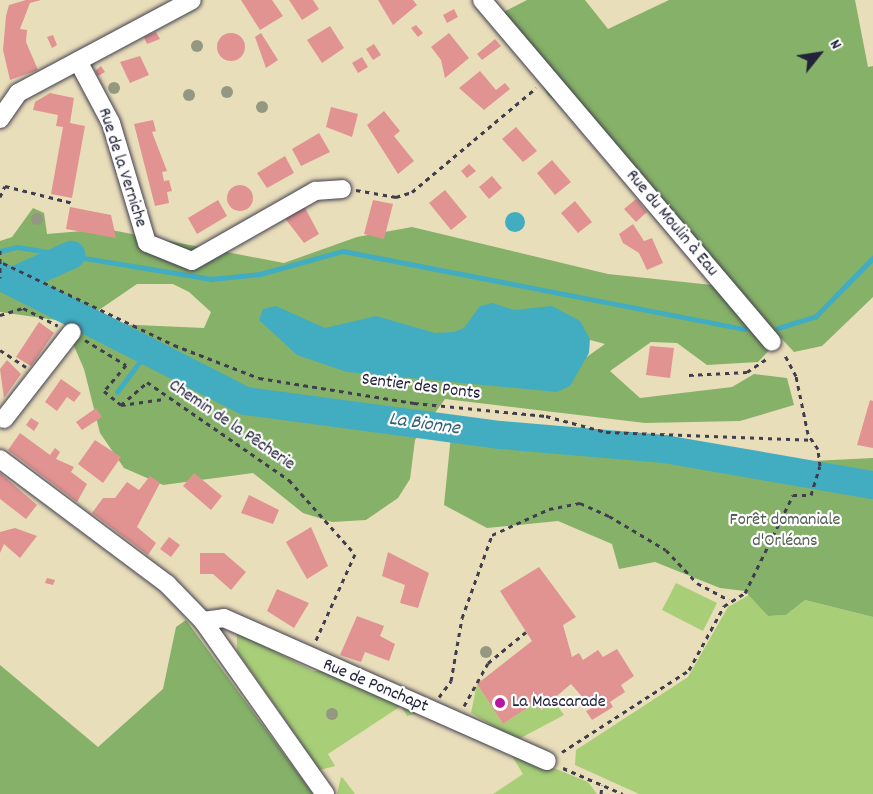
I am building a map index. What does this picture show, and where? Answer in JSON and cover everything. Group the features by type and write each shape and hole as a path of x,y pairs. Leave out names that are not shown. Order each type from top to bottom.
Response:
{"street":[{"name":"Rue du Moulin à Eau","path":"482,0 774,345"},
{"path":"0,119 5,94 78,61 185,2"},
{"name":"Rue de la Verniche","path":"78,61 111,123 147,243 192,261 315,191 342,189"},
{"path":"4,419 72,332"},
{"path":"0,459 167,584 203,621 325,794"},
{"name":"Rue de Ponchapt","path":"203,621 224,618 308,658 547,761"}],"path":[{"path":"342,189 396,197 412,192 548,77"},
{"path":"0,196 5,186 74,203"},
{"path":"0,250 3,262 0,278"},
{"name":"Sentier des Ponts","path":"3,262 48,281 174,345 259,378 414,403 546,416 606,432 811,440"},
{"path":"0,315 23,308 72,332 126,365 104,391 121,405 164,399"},
{"path":"547,761 689,670 729,600 745,593 793,495 812,495 820,466 811,440 796,375 774,345 747,372 689,375"},
{"path":"0,350 38,376"},
{"name":"Chemin de la Pêcherie","path":"121,405 147,382 164,399 289,480 355,554 308,658"},
{"path":"429,710 451,681 462,618 492,535 549,509 580,502 609,516 666,550 697,583 729,600"},
{"path":"457,722 488,663 526,632"},
{"path":"547,761 623,794"},
{"path":"602,785 602,794"}],"green space":[{"path":"527,0 585,0 608,29 669,0 855,0 868,67 873,66 873,297 822,346 794,352 781,338 758,362 707,365 677,343 651,342 610,371 640,398 732,387 754,374 787,378 794,405 740,421 645,423 445,399 415,440 410,479 398,498 366,520 332,522 303,513 253,473 163,485 124,468 100,433 84,369 63,321 0,312 0,241 12,237 33,208 44,213 47,234 106,229 284,263 357,237 412,227 608,274 712,285 566,110 548,95 500,14","holes":["137,284 173,284 189,292 211,312 204,328 114,324 96,312","465,335 583,338 605,344 557,378"]},
{"name":"Forêt domaniale d'Orléans","path":"453,415 622,454 750,464 873,458 873,617 805,600 786,615 768,616 745,591 720,588 655,562 619,569 612,544 558,521 487,528 444,505"},
{"path":"676,583 717,603 703,631 662,610"},
{"path":"749,595 768,616 786,615 805,600 873,617 873,794 639,794 575,765 576,750 688,677 728,607"},
{"path":"186,620 313,794 0,794 0,665 98,747 163,689 176,627"},
{"path":"237,632 313,671 326,671 420,713 407,716 401,706 328,754 335,766 320,770 237,651"},
{"path":"477,684 503,724 535,703 541,710 554,701 564,715 517,740 471,713"},
{"path":"517,753 588,782 597,794 493,794 523,774 512,756"},
{"path":"341,777 343,778 355,794 337,794"}],"water":[{"path":"515,212 522,215 525,222 522,229 515,232 508,229 505,222 508,215"},
{"path":"493,303 514,310 552,306 580,321 590,339 589,353 570,386 557,392 347,372 297,355 259,320 263,309 276,306 325,328 376,316 435,333 454,332 464,328 480,306"}],"building":[{"path":"26,0 41,0 30,3 20,29 27,30 26,42 38,70 10,80 3,50 6,16 9,5"},
{"path":"241,0 272,0 283,16 260,30"},
{"path":"289,0 313,0 319,9 302,20"},
{"path":"378,0 413,0 417,5 393,25"},
{"path":"454,9 458,17 447,23 443,15"},
{"path":"416,25 423,33 418,37 411,28"},
{"path":"330,26 344,48 322,63 307,40"},
{"path":"156,32 160,39 147,44 144,37"},
{"path":"231,33 241,37 245,47 241,57 231,61 221,57 217,47 221,37"},
{"path":"261,33 278,60 266,68 255,37"},
{"path":"449,33 469,58 445,78 441,60 431,47"},
{"path":"53,35 57,45 52,48 47,37"},
{"path":"495,39 501,46 482,60 477,54"},
{"path":"374,44 381,55 373,60 366,49"},
{"path":"140,56 149,75 130,83 120,62"},
{"path":"362,57 368,67 358,73 352,63"},
{"path":"101,66 105,72 98,76 95,71"},
{"path":"480,71 496,90 505,83 510,89 484,110 459,88"},
{"path":"50,93 74,98 70,123 85,126 72,198 51,194 63,127 56,126 58,115 33,110 35,102"},
{"path":"331,107 358,114 352,137 326,127"},
{"path":"384,111 400,131 394,136 414,161 398,174 367,125"},
{"path":"153,120 156,131 152,132 167,171 162,172 164,181 169,180 172,191 167,192 169,203 155,206 134,124"},
{"path":"516,127 537,151 523,162 502,139"},
{"path":"319,133 330,152 301,166 292,149"},
{"path":"285,156 294,173 267,188 257,173"},
{"path":"552,160 571,182 555,195 537,173"},
{"path":"469,164 476,171 467,178 461,171"},
{"path":"492,176 502,188 489,199 479,187"},
{"path":"240,185 249,189 253,198 249,207 240,211 231,207 227,198 231,189"},
{"path":"445,190 467,217 451,230 429,203"},
{"path":"636,199 647,212 636,222 624,209"},
{"path":"218,200 227,216 197,234 188,218"},
{"path":"373,200 393,204 384,239 364,234"},
{"path":"575,201 592,222 578,233 561,213"},
{"path":"304,206 319,234 304,243 284,217"},
{"path":"70,207 111,215 116,238 66,229"},
{"path":"633,224 644,241 652,238 663,263 647,270 639,253 623,243 619,234"},
{"path":"39,322 54,333 31,366 16,357"},
{"path":"650,346 674,348 670,378 646,375"},
{"path":"7,360 21,374 4,398 0,369"},
{"path":"61,379 81,393 74,402 67,397 57,411 45,402"},
{"path":"870,400 873,401 873,448 857,445"},
{"path":"96,408 102,417 82,430 76,422"},
{"path":"31,418 39,423 34,431 26,425"},
{"path":"20,433 50,455 55,448 60,452 56,459 74,467 71,472 87,484 77,502 8,450"},
{"path":"95,440 121,457 103,483 78,464"},
{"path":"0,473 37,505 26,519 0,499"},
{"path":"194,473 222,496 211,510 183,486"},
{"path":"150,476 160,483 137,527 156,543 148,555 92,513 103,498 115,498 127,482 139,490"},
{"path":"249,495 279,510 273,524 241,513"},
{"path":"311,527 328,566 307,579 286,542"},
{"path":"15,528 37,536 20,558 4,544 0,553 0,532"},
{"path":"169,537 180,545 171,557 160,549"},
{"path":"388,552 429,573 418,608 400,603 405,585 382,576"},
{"path":"200,553 224,553 246,572 231,590 213,574 200,574"},
{"path":"539,567 576,617 563,625 572,657 579,653 583,660 598,650 603,657 617,649 634,676 621,685 625,692 610,702 613,707 592,720 586,711 592,708 571,684 540,710 535,703 503,724 477,684 532,641 500,591"},
{"path":"47,578 55,580 53,585 45,583"},
{"path":"277,589 309,603 294,628 267,611"},
{"path":"357,616 384,626 380,636 395,644 389,661 365,652 361,662 340,655"}],"waterway":[{"path":"0,251 18,247 211,279 260,274 343,251 744,329"},
{"path":"13,281 71,255"},
{"path":"778,328 815,317 873,258"},
{"name":"La Bionne","path":"0,276 245,401 501,435 664,449 873,485"},
{"path":"117,392 147,352"}],"place":[{"name":"La Mascarade","path":"500,703"}]}
